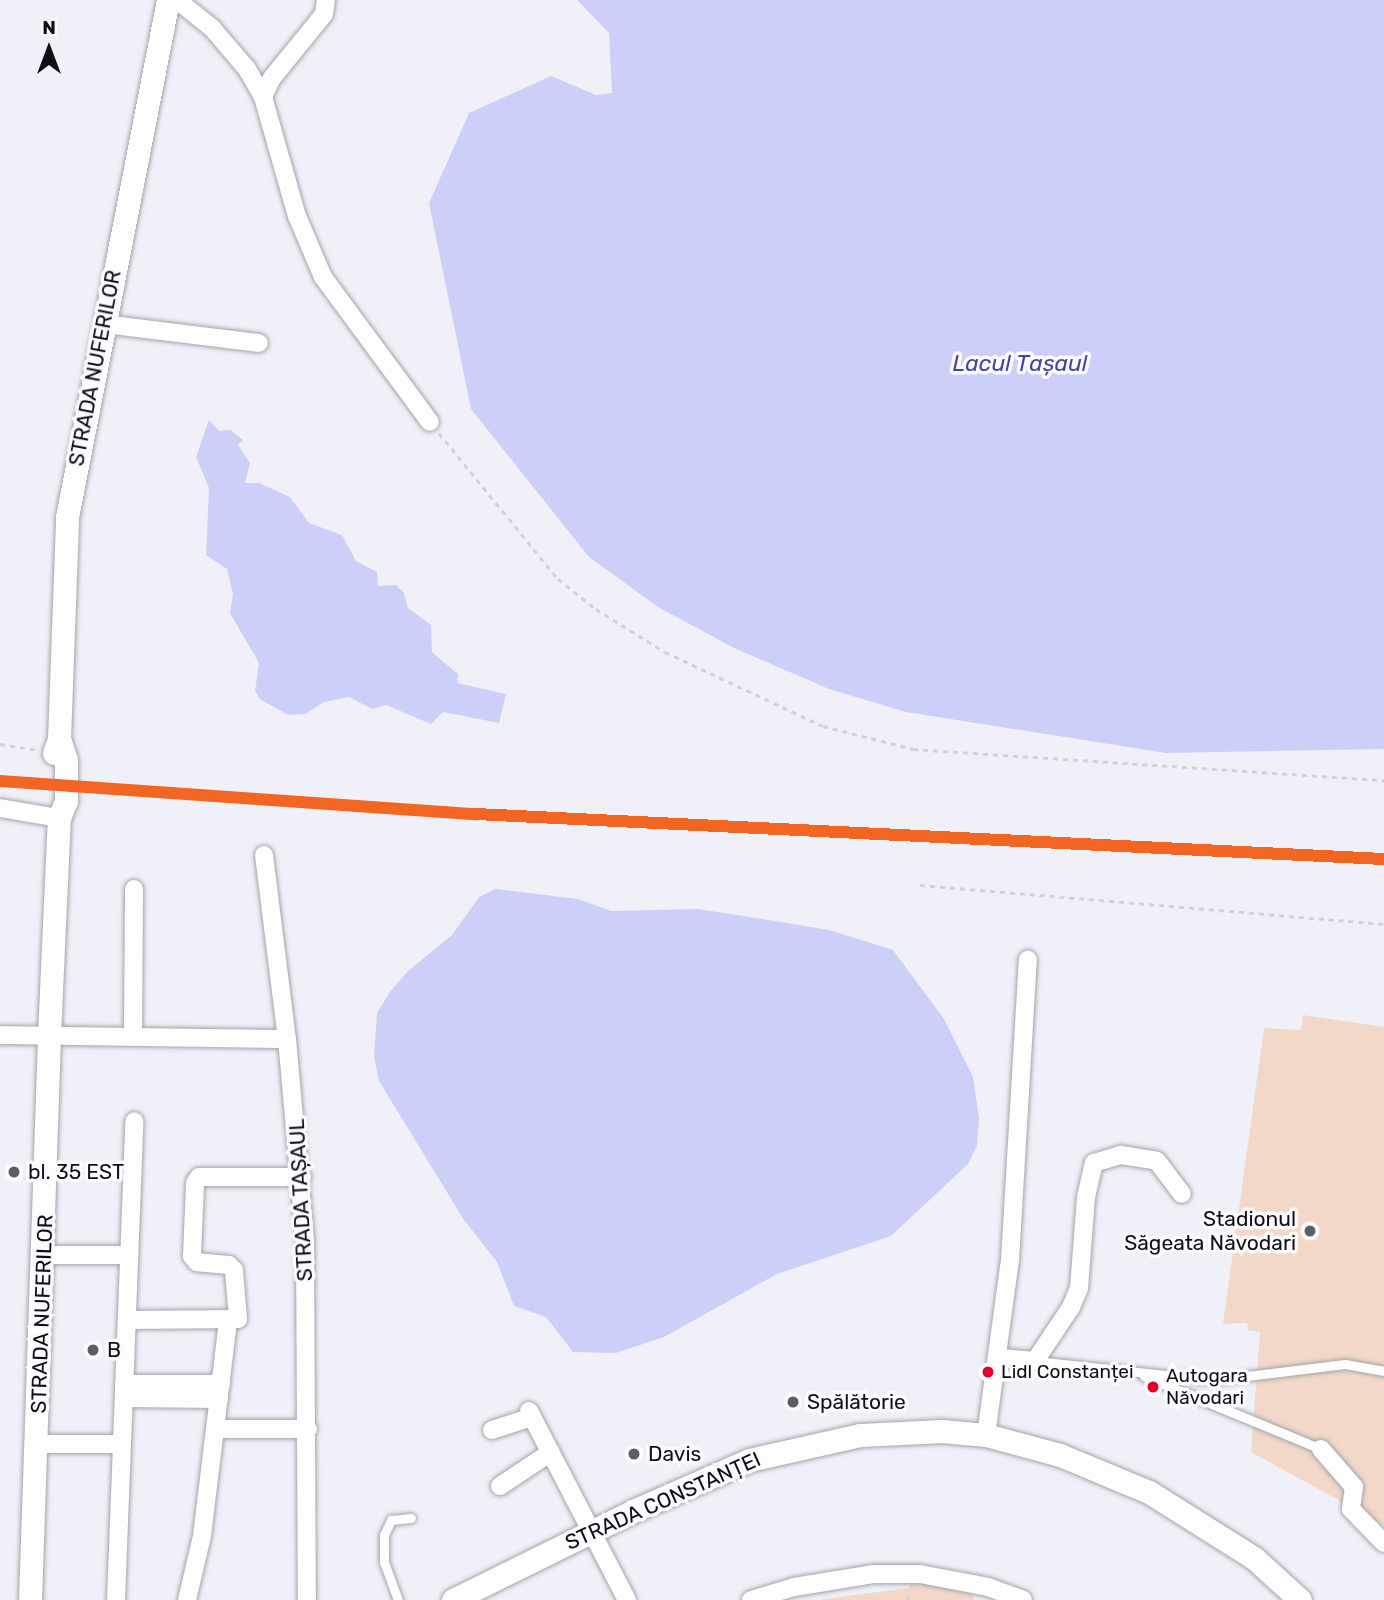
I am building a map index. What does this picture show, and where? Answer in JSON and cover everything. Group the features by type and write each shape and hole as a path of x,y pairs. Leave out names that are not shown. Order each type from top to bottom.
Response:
{"street":[{"name":"STRADA NUFERILOR","path":"30,1600 38,1444 49,1035 59,818 66,801 66,760 56,748 68,517 168,0"},
{"path":"177,0 230,48 263,97 297,216 323,277 430,422"},
{"path":"263,97 272,78 324,14 326,0"},
{"path":"104,324 259,343"},
{"path":"0,808 59,818"},
{"name":"STRADA TAȘAUL","path":"264,855 302,1177 307,1600"},
{"path":"133,1037 134,889"},
{"path":"986,1435 1000,1358 1028,960"},
{"path":"0,1035 287,1039"},
{"path":"116,1600 134,1121"},
{"path":"1000,1358 1035,1361 1079,1288 1086,1197 1094,1163 1121,1155 1157,1161 1182,1194"},
{"path":"127,1320 238,1319 234,1270 229,1265 197,1262 192,1256 195,1183 199,1177 302,1177"},
{"path":"44,1255 129,1255"},
{"path":"187,1600 202,1536 228,1321"},
{"path":"124,1391 220,1392"},
{"path":"492,1430 530,1414 627,1600"},
{"path":"216,1429 307,1429"},
{"name":"STRADA CONSTANȚEI","path":"453,1600 715,1474 782,1451 897,1433 986,1435 1060,1455 1149,1492 1254,1558 1300,1600"},
{"path":"38,1444 122,1444"},
{"path":"1321,1449 1354,1487 1352,1509 1384,1543"},
{"path":"500,1486 551,1452"},
{"path":"751,1600 794,1587 873,1574 920,1574 984,1593 1023,1600"}],"lane":[{"path":"1035,1361 1214,1380 1345,1364 1384,1371"},
{"path":"1132,1371 1321,1449"},
{"path":"398,1600 384,1562 384,1535 391,1520 411,1518"}],"path":[{"path":"430,422 558,579 596,609 665,652 823,726 913,749 1384,780"},
{"path":"0,744 56,748"},
{"path":"920,885 1384,923"}],"shaded area":[{"name":"Stadionul Săgeata Năvodari","path":"1303,1015 1384,1027 1384,1525 1251,1452 1260,1332 1248,1330 1247,1323 1223,1324 1264,1028 1301,1030"},
{"path":"914,1579 972,1590 974,1600 818,1600 908,1588"}],"water":[{"name":"Lacul Tașaul","path":"577,0 1384,0 1384,749 1166,753 906,712 829,689 734,648 658,607 589,557 471,409 429,203 469,113 551,76 596,95 612,93 609,33"},
{"path":"209,420 219,431 231,430 243,440 238,445 250,463 245,483 259,483 290,497 309,523 342,535 356,561 377,572 378,586 396,585 404,593 408,608 431,625 432,652 458,674 457,683 506,694 499,723 443,712 431,724 386,705 372,709 349,697 324,702 305,714 288,715 260,699 255,691 259,663 230,613 233,594 227,569 206,555 209,488 196,457"},
{"path":"495,889 578,899 611,911 698,909 829,930 893,950 944,1019 973,1077 979,1118 977,1146 968,1164 891,1236 777,1274 664,1337 616,1353 573,1352 546,1317 514,1306 497,1262 464,1220 379,1081 374,1057 377,1013 390,992 408,971 452,935 479,897"}],"transit line":[{"path":"0,781 476,814 1384,859"}],"place":[{"name":"bl. 35 EST","path":"14,1172"},
{"name":"Stadionul Săgeata Năvodari","path":"1310,1231"},
{"name":"B","path":"93,1350"},
{"name":"Lidl Constanței","path":"988,1372"},
{"name":"Autogara Năvodari","path":"1153,1387"},
{"name":"Spălătorie","path":"793,1402"},
{"name":"Davis","path":"634,1454"}]}
